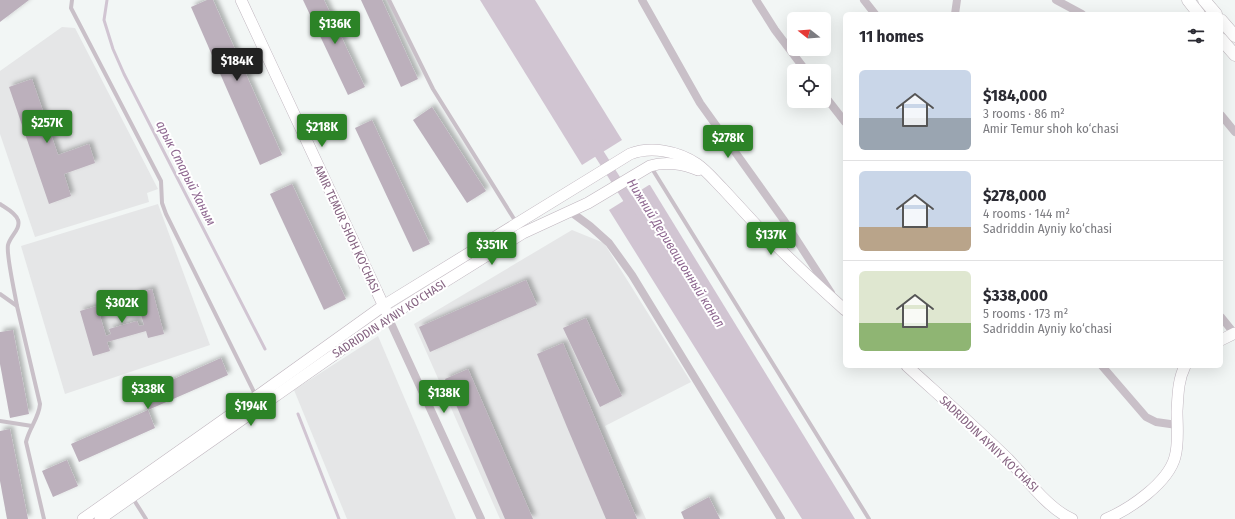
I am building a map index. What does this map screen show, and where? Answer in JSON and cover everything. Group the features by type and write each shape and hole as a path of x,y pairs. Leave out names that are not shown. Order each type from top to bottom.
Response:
{"main road":[{"name":"AMIR TEMUR SHOH KO‘CHASI","path":"240,0 388,317"},
{"path":"1188,0 1197,12"},
{"path":"1204,0 1214,12"},
{"path":"1223,22 1235,36"},
{"path":"1223,41 1235,55"},
{"name":"SADRIDDIN AYNIY KO‘CHASI","path":"83,519 383,306 630,154 640,151 655,150 679,155 697,164 717,182 761,230 841,307"},
{"name":"SADRIDDIN AYNIY KO‘CHASI","path":"100,519 388,317 523,233 571,212 645,168 655,164 667,164 692,168 708,175 717,182"},
{"path":"1223,339 1234,333"},
{"name":"SADRIDDIN AYNIY KO‘CHASI","path":"909,368 982,434 1048,502 1062,514 1071,519"},
{"path":"1106,519 1138,500 1156,486 1164,478 1175,458 1178,388 1184,368"}],"street":[{"name":"SADRIDDIN AYNIY KO‘CHASI","path":"642,0 700,103 783,219 841,307"},
{"path":"756,0 775,30 801,64"},
{"path":"864,0 873,12"},
{"path":"955,12 957,0"},
{"path":"1056,0 1078,12"},
{"path":"831,104 843,119"},
{"path":"1223,117 1235,132"},
{"path":"571,212 609,243 632,275 780,519"},
{"path":"388,317 481,519"},
{"path":"1223,319 1234,333"},
{"path":"1104,368 1146,417 1156,422 1177,425"}],"lane":[{"path":"72,0 71,8 161,181 162,203 166,214 256,397"},
{"path":"389,0 433,88 516,223"},
{"path":"645,168 869,519"},
{"path":"0,204 11,211 19,221 19,227 8,245 8,250 18,306 40,404 39,412 28,434 26,442 44,519"},
{"path":"0,294 18,306"},
{"path":"0,420 32,426"},
{"path":"132,496 146,519"}],"shaded area":[{"path":"62,27 75,28 158,189 147,193 149,202 35,237 0,134 0,71"},
{"path":"158,204 210,345 65,394 21,246"},
{"path":"572,230 604,243 691,382 605,426 646,519 500,519 414,324"},
{"path":"378,336 456,519 347,519 294,390"}],"water":[{"path":"480,0 535,0 622,140 582,165"},
{"path":"649,185 855,519 802,519 609,210"}],"building":[{"path":"0,0 29,0 0,22"},
{"path":"207,0 213,0 282,155 260,165 191,7"},
{"path":"303,0 324,0 365,87 348,95"},
{"path":"361,0 382,0 418,79 401,87"},
{"path":"32,79 58,155 89,144 95,163 64,174 71,196 49,204 9,87"},
{"path":"432,107 486,191 467,203 413,120"},
{"path":"372,120 430,244 413,252 355,128"},
{"path":"292,184 346,299 324,310 270,194"},
{"path":"526,280 537,305 430,352 419,327"},
{"path":"152,289 164,334 148,338 146,331 107,342 110,351 93,356 80,311 97,306 106,336 111,334 109,329 137,321 139,326 144,325 135,294"},
{"path":"586,318 622,396 600,407 563,328"},
{"path":"13,330 29,414 10,418 0,364 0,332"},
{"path":"563,343 637,519 606,519 567,427 537,354"},
{"path":"221,358 228,375 148,410 140,394"},
{"path":"468,369 533,519 505,519 445,379"},
{"path":"148,410 155,428 79,462 71,444"},
{"path":"10,429 28,519 7,519 0,481 0,431"},
{"path":"67,460 78,486 53,497 42,471"},
{"path":"709,497 720,519 684,519 681,512"}],"waterway":[{"name":"арык Старый Ханым","path":"107,0 104,20 113,49 124,74 265,349"},
{"name":"Нижний Деривационный канал","path":"593,144 635,210"},
{"name":"арык Старый Ханым","path":"298,414 339,519"}]}
